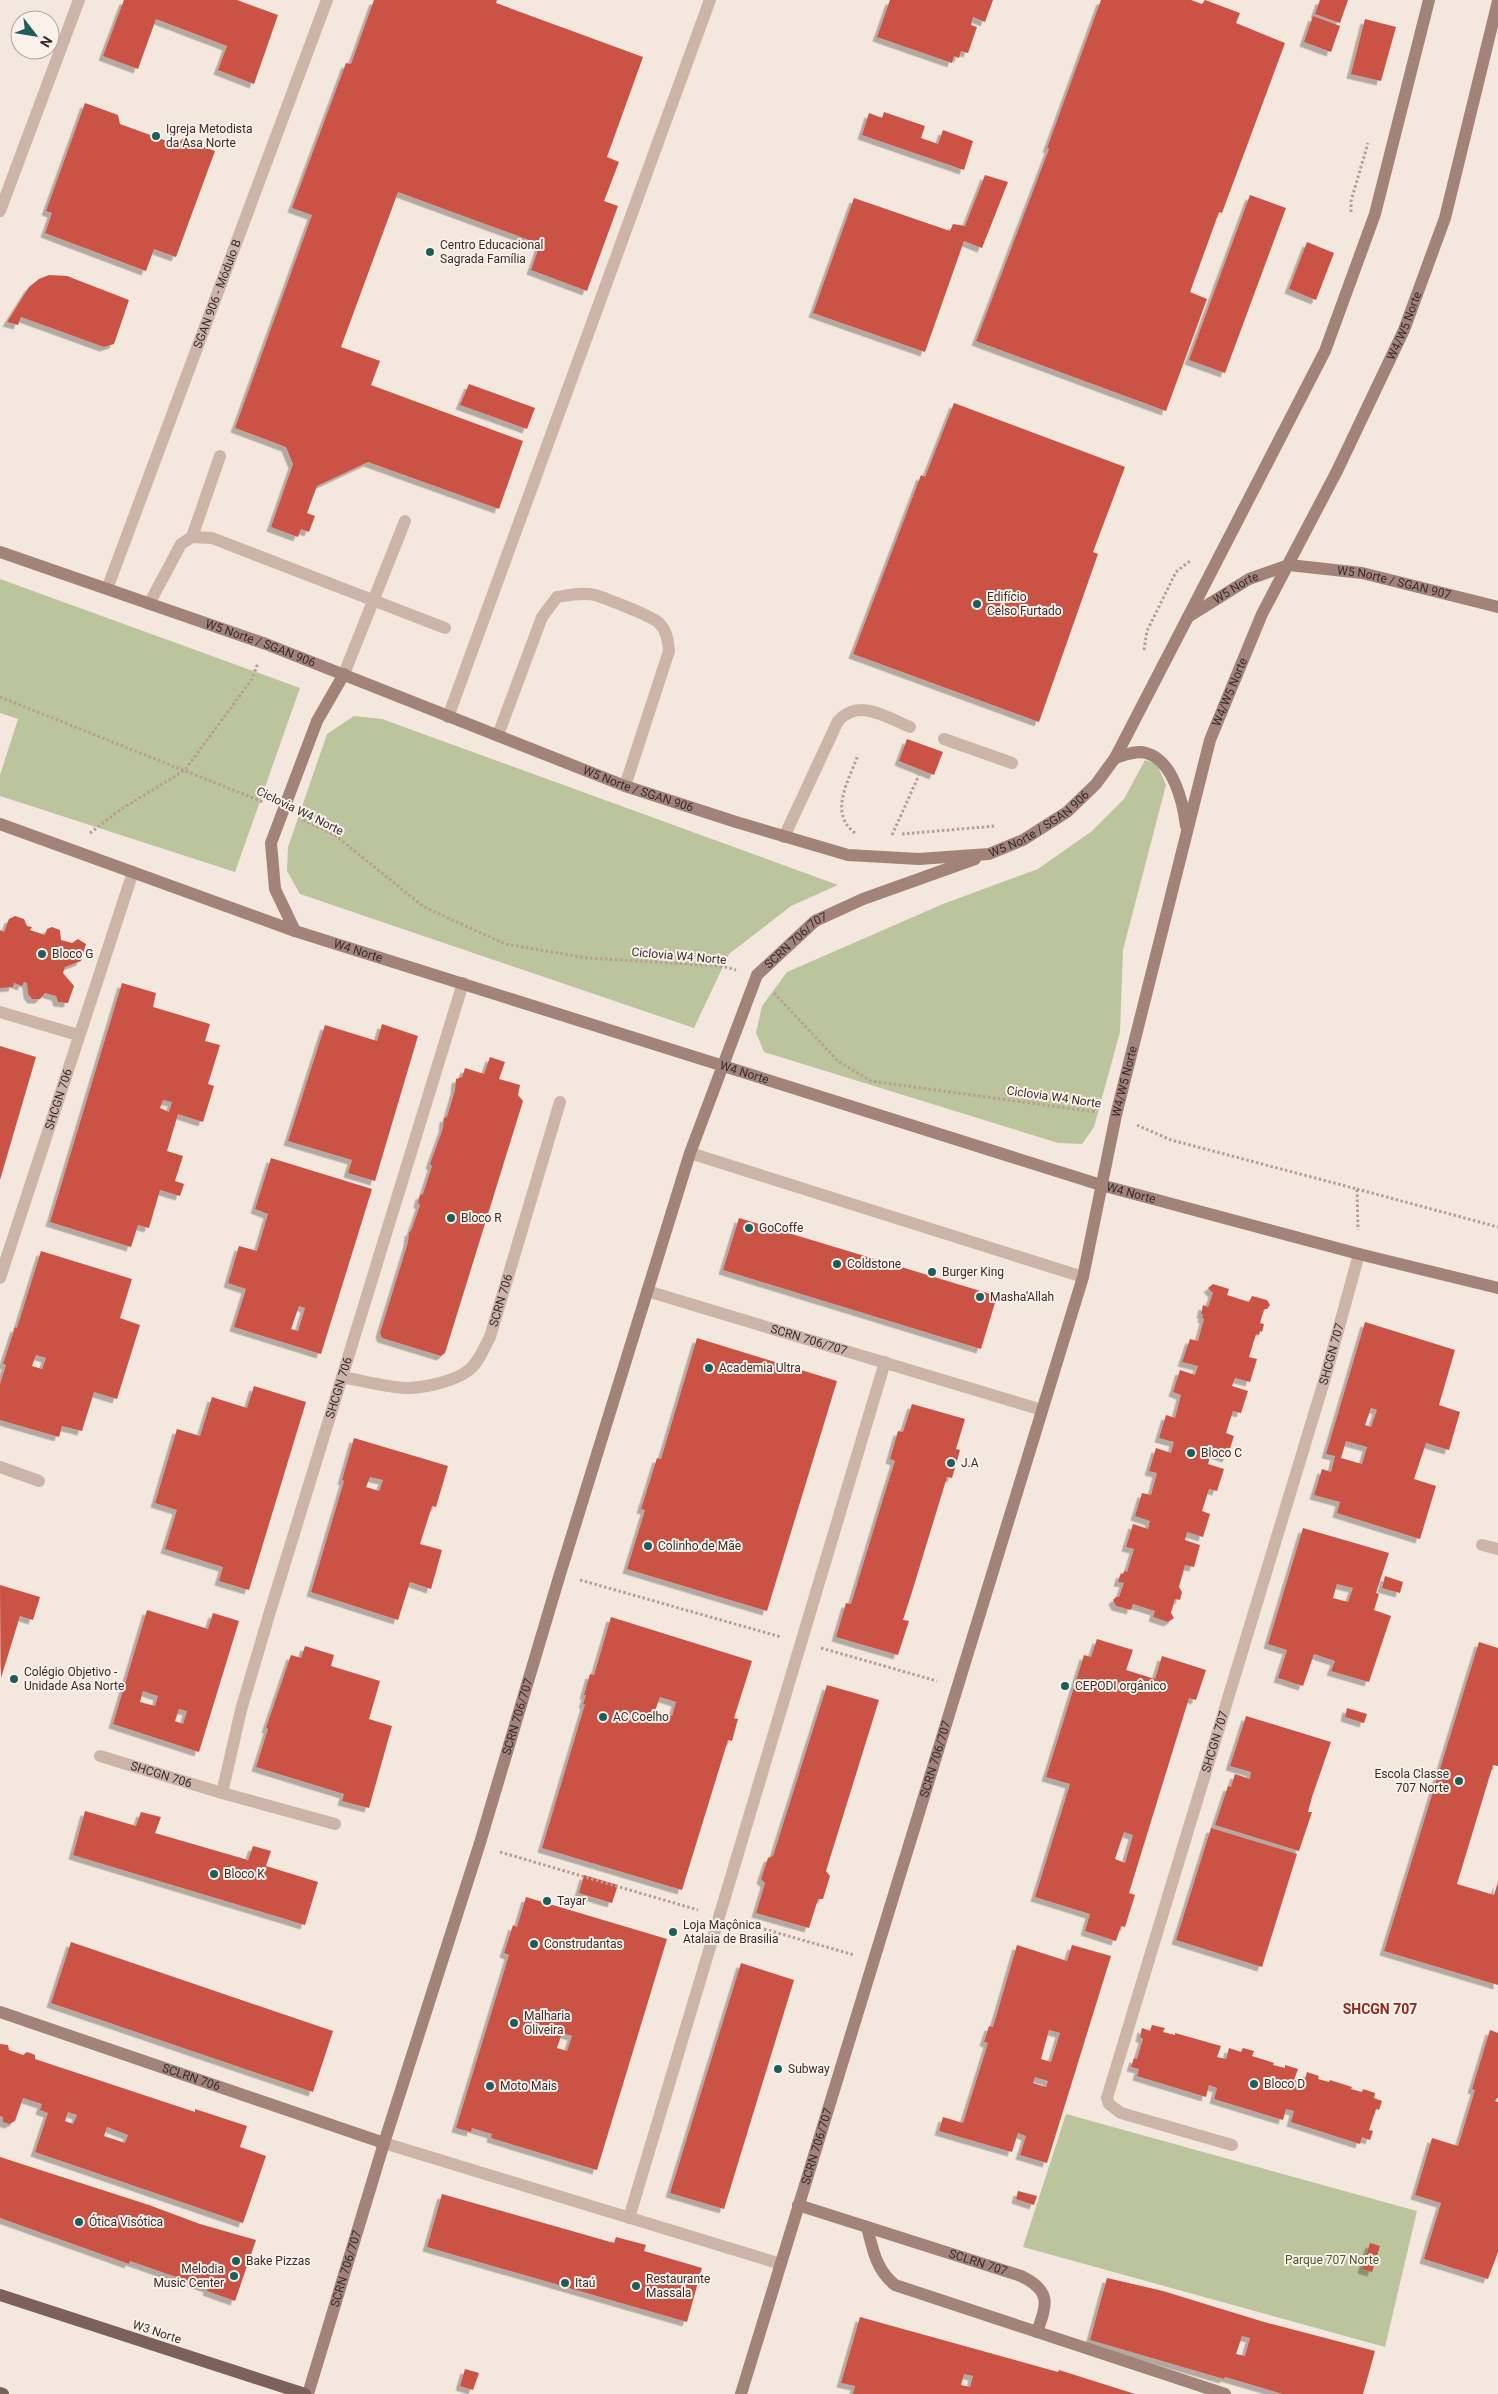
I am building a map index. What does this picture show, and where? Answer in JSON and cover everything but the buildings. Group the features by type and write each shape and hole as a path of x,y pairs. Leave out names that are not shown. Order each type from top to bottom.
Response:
{"main road":[{"path":"1188,617 1325,351 1375,214 1430,0"},
{"name":"W4/W5 Norte","path":"1042,1410 1083,1276 1116,1115 1210,740 1262,614 1288,566 1404,330 1445,218 1498,1"},
{"name":"W5 Norte / SGAN 906","path":"0,552 266,644 625,786 784,837 848,855 919,859 989,854 1023,840 1067,812 1096,784 1115,758 1188,617"},
{"name":"W5 Norte","path":"1188,617 1249,579 1288,566"},
{"name":"W5 Norte / SGAN 907","path":"1288,566 1362,573 1498,606"},
{"path":"295,931 275,889 271,844 317,721 344,674"},
{"path":"1115,758 1134,752 1146,752 1156,758 1167,769 1183,806 1188,833"},
{"name":"W4 Norte","path":"0,824 295,931 723,1064 1101,1185 1359,1254 1498,1288"},
{"name":"SCRN 706/707","path":"307,2394 384,2143 479,1846 560,1574 690,1152 757,975 815,922 863,899 989,854"},
{"name":"SCRN 706/707","path":"741,2394 1042,1410"},
{"name":"SCLRN 706","path":"0,2012 384,2143"},
{"name":"SCLRN 707","path":"798,2205 1021,2276 1035,2283 1043,2293 1046,2306 1038,2332"},
{"path":"868,2227 878,2264 884,2276 895,2285 1225,2394"},
{"name":"W3 Norte","path":"0,2295 307,2394"}],"street":[{"path":"0,212 79,0"},
{"name":"SGAN 906 - Módulo B","path":"107,589 327,0"},
{"path":"448,716 710,0"},
{"path":"149,604 182,544 192,537 220,456"},
{"path":"344,674 405,521"},
{"path":"192,537 212,538 445,628"},
{"path":"498,735 542,617 557,597 595,595 622,605 658,621 668,638 670,651 625,786"},
{"path":"784,837 838,721 846,712 856,709 867,710 910,726"},
{"path":"944,739 1012,763"},
{"name":"SHCGN 706","path":"0,1278 132,872"},
{"name":"SHCGN 706","path":"222,1793 242,1710 463,983"},
{"path":"0,1012 78,1036"},
{"name":"SCRN 706","path":"342,1377 410,1388 460,1375 469,1369 481,1355 490,1338 560,1102"},
{"path":"690,1152 1083,1276"},
{"name":"SHCGN 707","path":"1232,2145 1121,2113 1109,2104 1106,2098 1325,1378 1359,1254"},
{"name":"SCRN 706/707","path":"648,1291 1042,1410"},
{"path":"629,2218 885,1362"},
{"path":"0,1467 39,1481"},
{"path":"1482,1545 1498,1549"},
{"name":"SHCGN 706","path":"100,1756 222,1793 335,1824"},
{"path":"384,2143 781,2264"}],"path":[{"path":"1351,214 1351,201 1369,137"},
{"path":"1143,658 1148,631 1176,572 1198,554"},
{"path":"69,848 120,810 185,770 252,679 266,644"},
{"name":"Ciclovia W4 Norte","path":"0,697 284,810 336,836 424,906 505,944 587,958 721,966 757,975 838,1061 871,1081 1116,1115 1171,1140 1498,1227"},
{"path":"858,754 840,808 846,826 861,837"},
{"path":"892,835 918,775"},
{"path":"884,835 1004,825"},
{"path":"1357,1189 1359,1254"},
{"path":"560,1574 957,1687"},
{"path":"479,1846 874,1961"}],"green space":[{"path":"0,579 300,688 235,872 0,796 0,775 18,719 0,713"},
{"path":"354,716 382,719 838,885 791,906 729,954 694,1028 300,894 287,871 288,847 327,734"},
{"path":"1145,760 1157,764 1166,785 1123,950 1120,1032 1094,1127 1082,1144 1058,1143 764,1052 756,1033 762,1006 787,972 943,904 1038,869 1092,831 1124,799"},
{"name":"Parque 707 Norte","path":"1066,2114 1417,2211 1385,2347 1023,2247"}],"place":[{"name":"Igreja Metodista da Asa Norte","path":"156,136"},
{"name":"Centro Educacional Sagrada Família","path":"430,252"},
{"name":"Edifício Celso Furtado","path":"977,604"},
{"name":"Bloco G","path":"42,954"},
{"name":"Bloco R","path":"451,1218"},
{"name":"GoCoffe","path":"749,1228"},
{"name":"Coldstone","path":"837,1264"},
{"name":"Burger King","path":"932,1272"},
{"name":"Masha'Allah","path":"980,1297"},
{"name":"Academia Ultra","path":"709,1368"},
{"name":"Bloco C","path":"1191,1453"},
{"name":"J.A","path":"951,1463"},
{"name":"Colinho de Mãe","path":"648,1546"},
{"name":"Colégio Objetivo - Unidade Asa Norte","path":"14,1679"},
{"name":"CEPODI orgânico","path":"1065,1686"},
{"name":"AC Coelho","path":"603,1717"},
{"name":"Escola Classe 707 Norte","path":"1459,1781"},
{"name":"Bloco K","path":"214,1874"},
{"name":"Tayar","path":"547,1901"},
{"name":"Loja Maçônica Atalaia de Brasilia","path":"673,1932"},
{"name":"Construdantas","path":"534,1944"},
{"name":"Malharia Oliveira","path":"514,2023"},
{"name":"Subway","path":"778,2069"},
{"name":"Bloco D","path":"1254,2084"},
{"name":"Moto Mais","path":"490,2086"},
{"name":"Ótica Visótica","path":"79,2222"},
{"name":"Bake Pizzas","path":"236,2261"},
{"name":"Melodia Music Center","path":"234,2276"},
{"name":"Itaú","path":"565,2283"},
{"name":"Restaurante Massala","path":"636,2286"}],"district":[{"name":"SHCGN 707","path":"1380,2009"}]}
